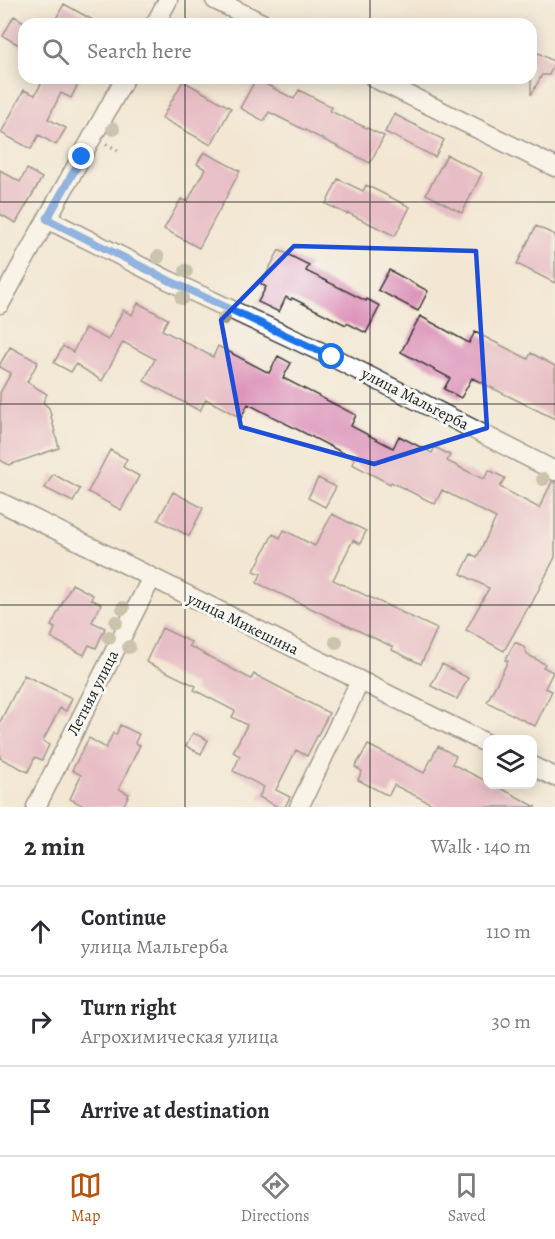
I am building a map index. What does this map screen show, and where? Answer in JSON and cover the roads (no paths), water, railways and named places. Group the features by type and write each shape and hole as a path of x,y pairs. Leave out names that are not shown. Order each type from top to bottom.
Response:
{"street":[{"path":"158,18 168,0"},
{"path":"215,0 252,18"},
{"path":"0,304 122,84"},
{"path":"386,84 555,167"},
{"name":"улица Мальгерба","path":"47,219 168,280 332,357 555,471"},
{"name":"улица Микешина","path":"0,502 151,579 483,742"},
{"name":"Летняя улица","path":"36,807 151,579"},
{"path":"298,807 360,681"},
{"path":"537,768 555,777"}]}
